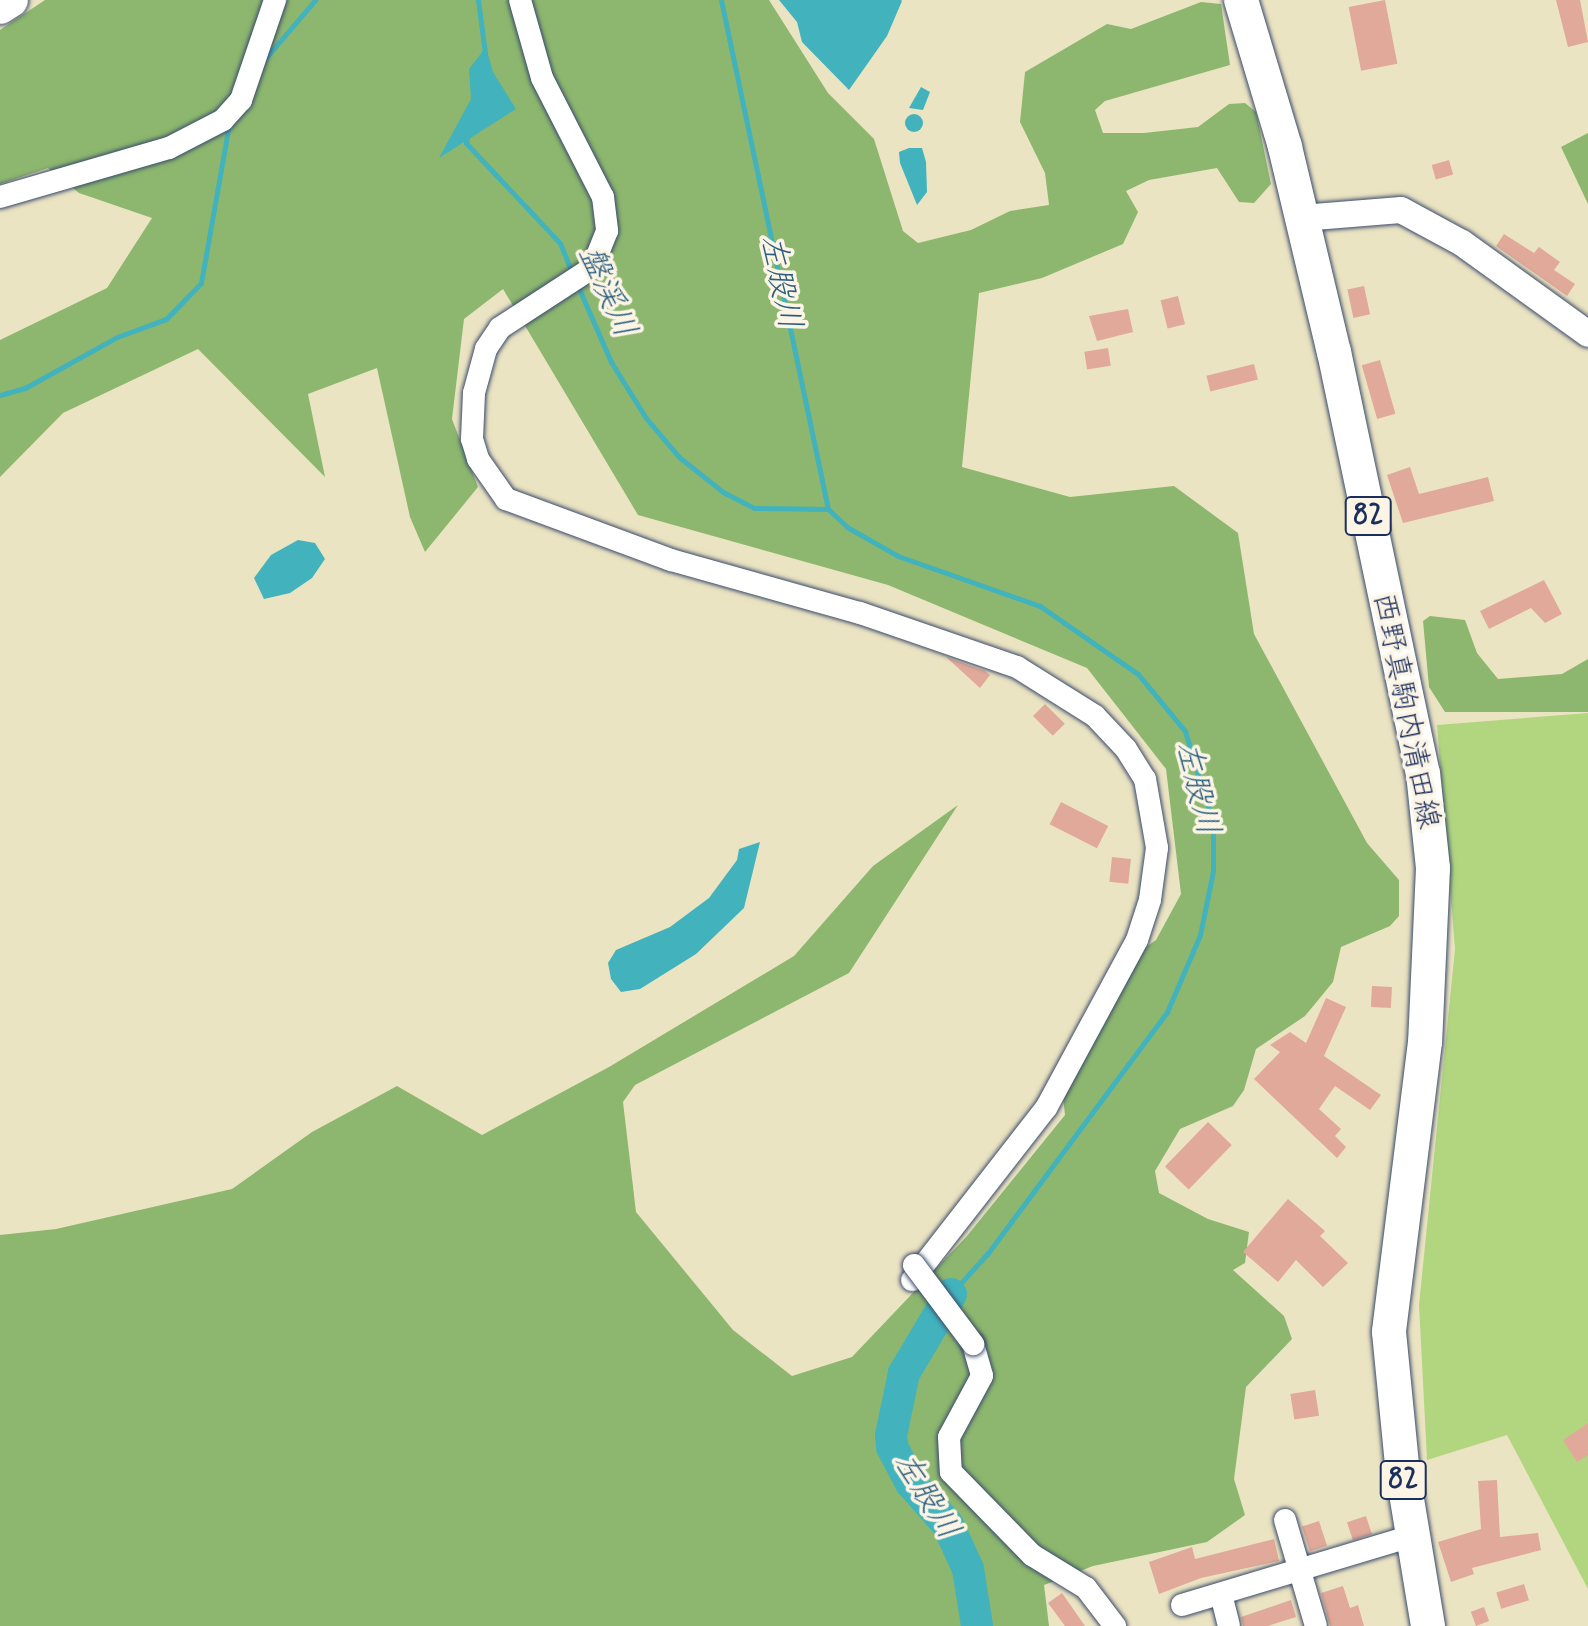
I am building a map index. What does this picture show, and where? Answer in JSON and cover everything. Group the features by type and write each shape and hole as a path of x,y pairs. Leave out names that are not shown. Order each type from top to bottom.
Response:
{"main road":[{"path":"0,7 11,0"},
{"name":"西野真駒内清田線","path":"1241,0 1302,218 1423,773 1433,868 1425,1042 1389,1332 1412,1536 1428,1626"}],"street":[{"path":"0,197 81,178 169,148 223,120 241,100 275,0"},
{"path":"520,0 542,78 603,197 607,231 602,254 592,268 500,328 486,349 474,393 472,439 478,459 506,499 671,560 860,613 1017,667 1095,716 1145,779 1157,848 1150,900 1137,940 1046,1108 913,1273 973,1344 982,1376 949,1437 951,1472 1032,1555 1086,1588 1115,1626"},
{"path":"1302,218 1401,210 1462,243 1588,334"},
{"path":"1285,1520 1316,1626"},
{"path":"1182,1605 1299,1573 1412,1536"},
{"path":"1221,1594 1229,1626"}],"green space":[{"path":"45,0 769,0 828,93 874,139 903,231 918,243 971,230 1010,211 1049,205 1045,173 1020,122 1025,72 1107,24 1131,29 1201,2 1221,4 1230,65 1105,101 1095,110 1103,133 1144,133 1198,127 1229,104 1245,103 1256,112 1271,184 1254,203 1239,202 1217,168 1149,180 1126,191 1138,212 1123,244 1042,278 979,293 962,467 1070,497 1174,486 1238,533 1254,634 1367,843 1399,880 1399,916 1390,926 1341,947 1333,982 1305,1016 1256,1049 1244,1090 1233,1106 1180,1129 1155,1171 1159,1193 1208,1219 1249,1232 1245,1263 1233,1270 1284,1316 1292,1339 1246,1387 1234,1479 1245,1515 1207,1542 1093,1566 1044,1585 1049,1626 0,1626 0,1235 56,1229 232,1189 312,1132 397,1086 482,1135 609,1067 794,956 873,866 958,805 849,973 635,1085 623,1102 636,1212 733,1330 792,1376 852,1357 967,1236 1065,1115 1063,1097 1143,949 1156,940 1181,894 1166,769 1087,668 888,585 638,515 503,289 464,319 452,419 478,487 425,552 410,517 377,368 308,394 325,477 198,349 63,413 0,477 0,340 107,288 152,218 79,193 48,168 0,184 0,30"},
{"path":"1588,133 1588,204 1561,147"},
{"path":"1430,616 1465,620 1477,653 1498,679 1562,674 1588,659 1588,712 1445,712 1429,687 1423,621"},
{"path":"1588,713 1588,1589 1507,1435 1427,1460 1419,1305 1455,949 1437,725"}],"water":[{"path":"779,0 902,1 887,36 849,90 802,42 797,22"},
{"path":"486,47 493,72 516,109 439,158 471,99 469,69"},
{"path":"921,87 930,92 923,110 909,108"},
{"path":"914,114 923,123 914,132 905,123"},
{"path":"922,148 926,162 927,192 917,205 900,163 899,152"},
{"path":"298,540 315,543 325,559 312,578 290,593 264,599 254,578 271,555"},
{"path":"760,842 744,908 696,954 640,989 621,992 611,979 608,963 616,950 670,927 709,898 737,860 739,849"}],"building":[{"path":"1385,0 1397,64 1361,71 1349,7"},
{"path":"1556,0 1580,0 1588,42 1568,47"},
{"path":"1449,160 1453,174 1436,179 1432,165"},
{"path":"1504,234 1534,253 1539,247 1560,262 1554,270 1575,284 1567,296 1496,246"},
{"path":"1364,286 1370,314 1353,318 1347,290"},
{"path":"1178,296 1185,324 1168,328 1161,300"},
{"path":"1128,309 1133,332 1097,341 1089,316"},
{"path":"1108,348 1111,366 1087,370 1084,352"},
{"path":"1380,360 1395,414 1377,419 1362,365"},
{"path":"1254,364 1258,380 1210,391 1206,376"},
{"path":"1410,467 1419,494 1488,477 1494,501 1403,523 1387,475"},
{"path":"1544,580 1562,614 1545,623 1531,608 1489,629 1480,611"},
{"path":"946,657 985,671 990,675 980,688"},
{"path":"1045,704 1065,724 1053,736 1033,716"},
{"path":"1061,802 1108,826 1097,848 1050,824"},
{"path":"1112,857 1131,859 1128,884 1109,882"},
{"path":"1372,986 1392,987 1391,1008 1371,1007"},
{"path":"1326,998 1346,1007 1324,1056 1381,1095 1370,1110 1335,1086 1319,1109 1341,1129 1335,1136 1346,1147 1337,1158 1254,1079 1280,1052 1270,1045 1290,1032 1306,1043"},
{"path":"1208,1122 1232,1145 1189,1190 1165,1167"},
{"path":"1288,1199 1325,1231 1320,1236 1348,1263 1323,1287 1296,1260 1278,1282 1243,1252"},
{"path":"1315,1390 1319,1416 1294,1420 1290,1394"},
{"path":"1588,1423 1588,1455 1577,1462 1563,1440"},
{"path":"1497,1480 1500,1537 1538,1533 1541,1550 1472,1568 1474,1574 1451,1582 1438,1542 1481,1529 1478,1481"},
{"path":"1366,1516 1372,1534 1353,1540 1347,1522"},
{"path":"1319,1521 1327,1546 1310,1551 1302,1527"},
{"path":"1274,1539 1279,1561 1201,1578 1159,1594 1149,1562 1192,1547 1195,1559"},
{"path":"1524,1584 1529,1600 1501,1609 1496,1592"},
{"path":"1343,1586 1350,1608 1358,1605 1364,1626 1330,1626 1321,1593"},
{"path":"1062,1593 1085,1626 1065,1626 1048,1603"},
{"path":"1291,1600 1296,1617 1268,1626 1243,1626 1241,1617"},
{"path":"1484,1607 1489,1621 1476,1626 1471,1612"}],"waterway":[{"name":"盤渓川","path":"264,60 315,0"},
{"name":"盤渓川","path":"478,0 485,53"},
{"name":"左股川","path":"721,0 828,509 847,527 898,556 1040,606 1138,674 1185,731 1213,823 1213,871 1200,935 1167,1012 987,1254 951,1294"},
{"name":"盤渓川","path":"0,395 25,388 117,337 166,319 201,283 229,125"},
{"name":"盤渓川","path":"467,137 466,143 560,243 573,275"},
{"name":"盤渓川","path":"577,284 611,362 646,418 679,457 723,492 754,508 828,509"},
{"name":"左股川","path":"951,1294 904,1373 891,1435 892,1447 911,1483 948,1525 968,1569 977,1626"}]}
